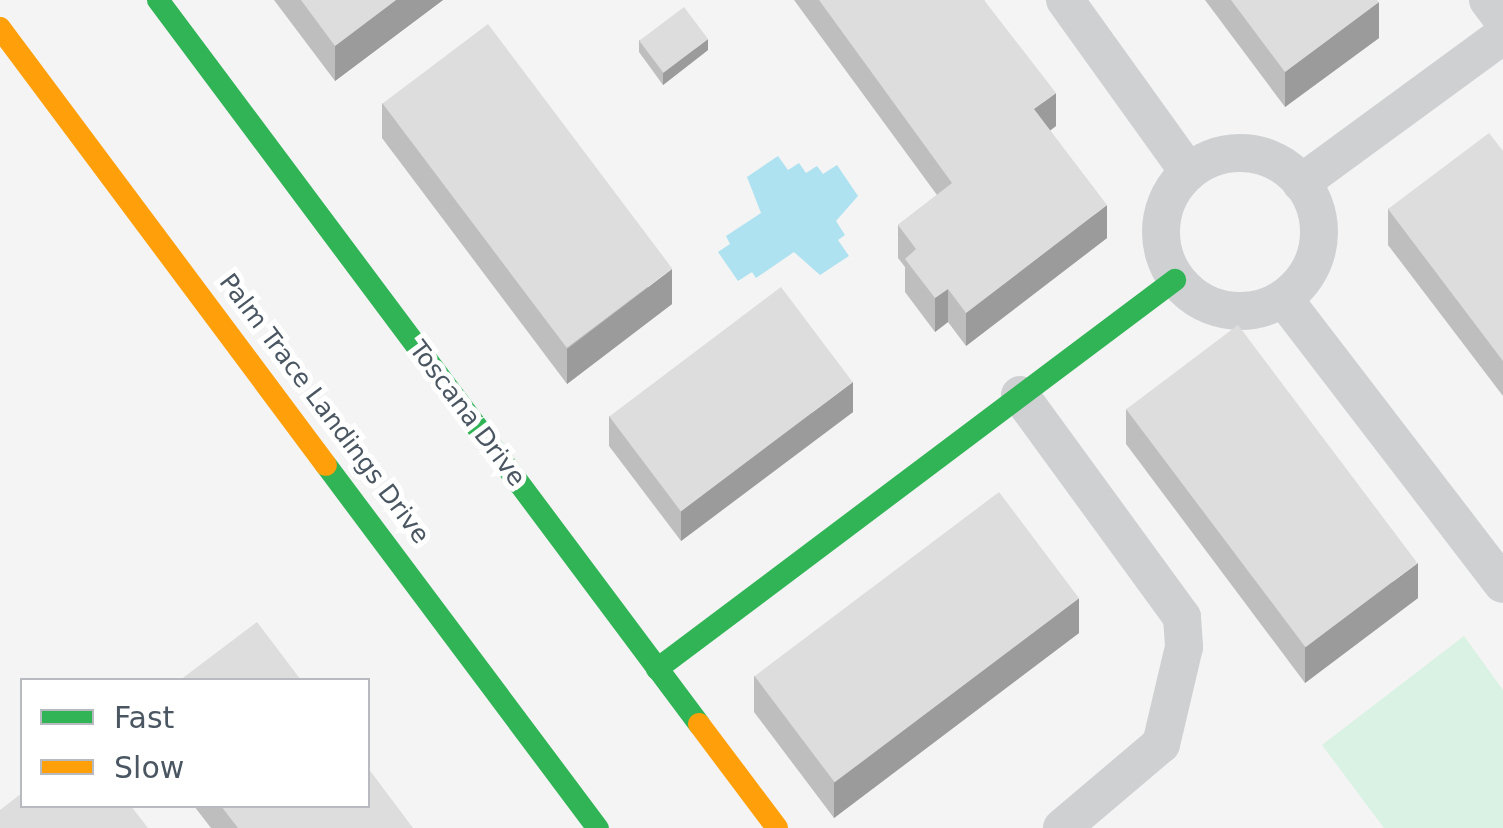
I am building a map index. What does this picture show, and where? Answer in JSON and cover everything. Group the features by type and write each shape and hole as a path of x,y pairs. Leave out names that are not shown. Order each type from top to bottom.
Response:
{"street":[{"name":"Toscana Drive","path":"158,0 777,828"},
{"path":"1065,0 1188,171"},
{"path":"1488,0 1503,20"},
{"name":"Palm Trace Landings Drive","path":"0,28 598,828"},
{"path":"1301,183 1503,35"},
{"path":"1262,156 1301,183 1316,208 1319,234 1315,259 1284,299 1256,310 1226,312 1198,300 1176,280 1162,252 1160,222 1170,194 1188,171 1211,158 1262,156"},
{"path":"658,669 1176,280"},
{"path":"1284,299 1503,584"},
{"path":"1020,395 1182,617 1184,647 1161,744 1062,828"}],"green space":[{"path":"1464,636 1503,690 1503,828 1384,828 1322,745"}],"water":[{"path":"778,156 788,170 799,163 806,173 817,166 823,174 837,165 858,196 836,221 845,235 838,240 849,256 820,275 794,252 756,278 752,272 738,281 718,252 730,244 726,236 761,213 747,177"}],"building":[{"path":"301,0 396,0 335,46"},
{"path":"819,0 984,0 1056,93 1034,109 1107,205 966,313 948,289 935,298 905,259 916,249 898,225 952,183"},
{"path":"1231,0 1377,0 1379,2 1285,72"},
{"path":"684,7 708,39 663,73 639,41"},
{"path":"488,24 672,268 567,348 383,103"},
{"path":"1489,133 1503,151 1503,361 1388,209"},
{"path":"781,287 853,382 681,511 609,416"},
{"path":"1238,325 1417,563 1306,647 1126,409"},
{"path":"999,492 1079,598 835,782 755,676"},
{"path":"257,622 299,678 183,678"},
{"path":"370,771 413,828 238,828 223,808 370,808"},
{"path":"20,795 20,808 133,808 148,828 0,828 0,810"}],"traffic: fast":[{"path":"158,0 699,724"},
{"path":"657,669 1175,280"},
{"path":"326,465 598,828"}],"traffic: slow":[{"path":"0,28 326,465"},
{"path":"699,724 777,828"}]}
